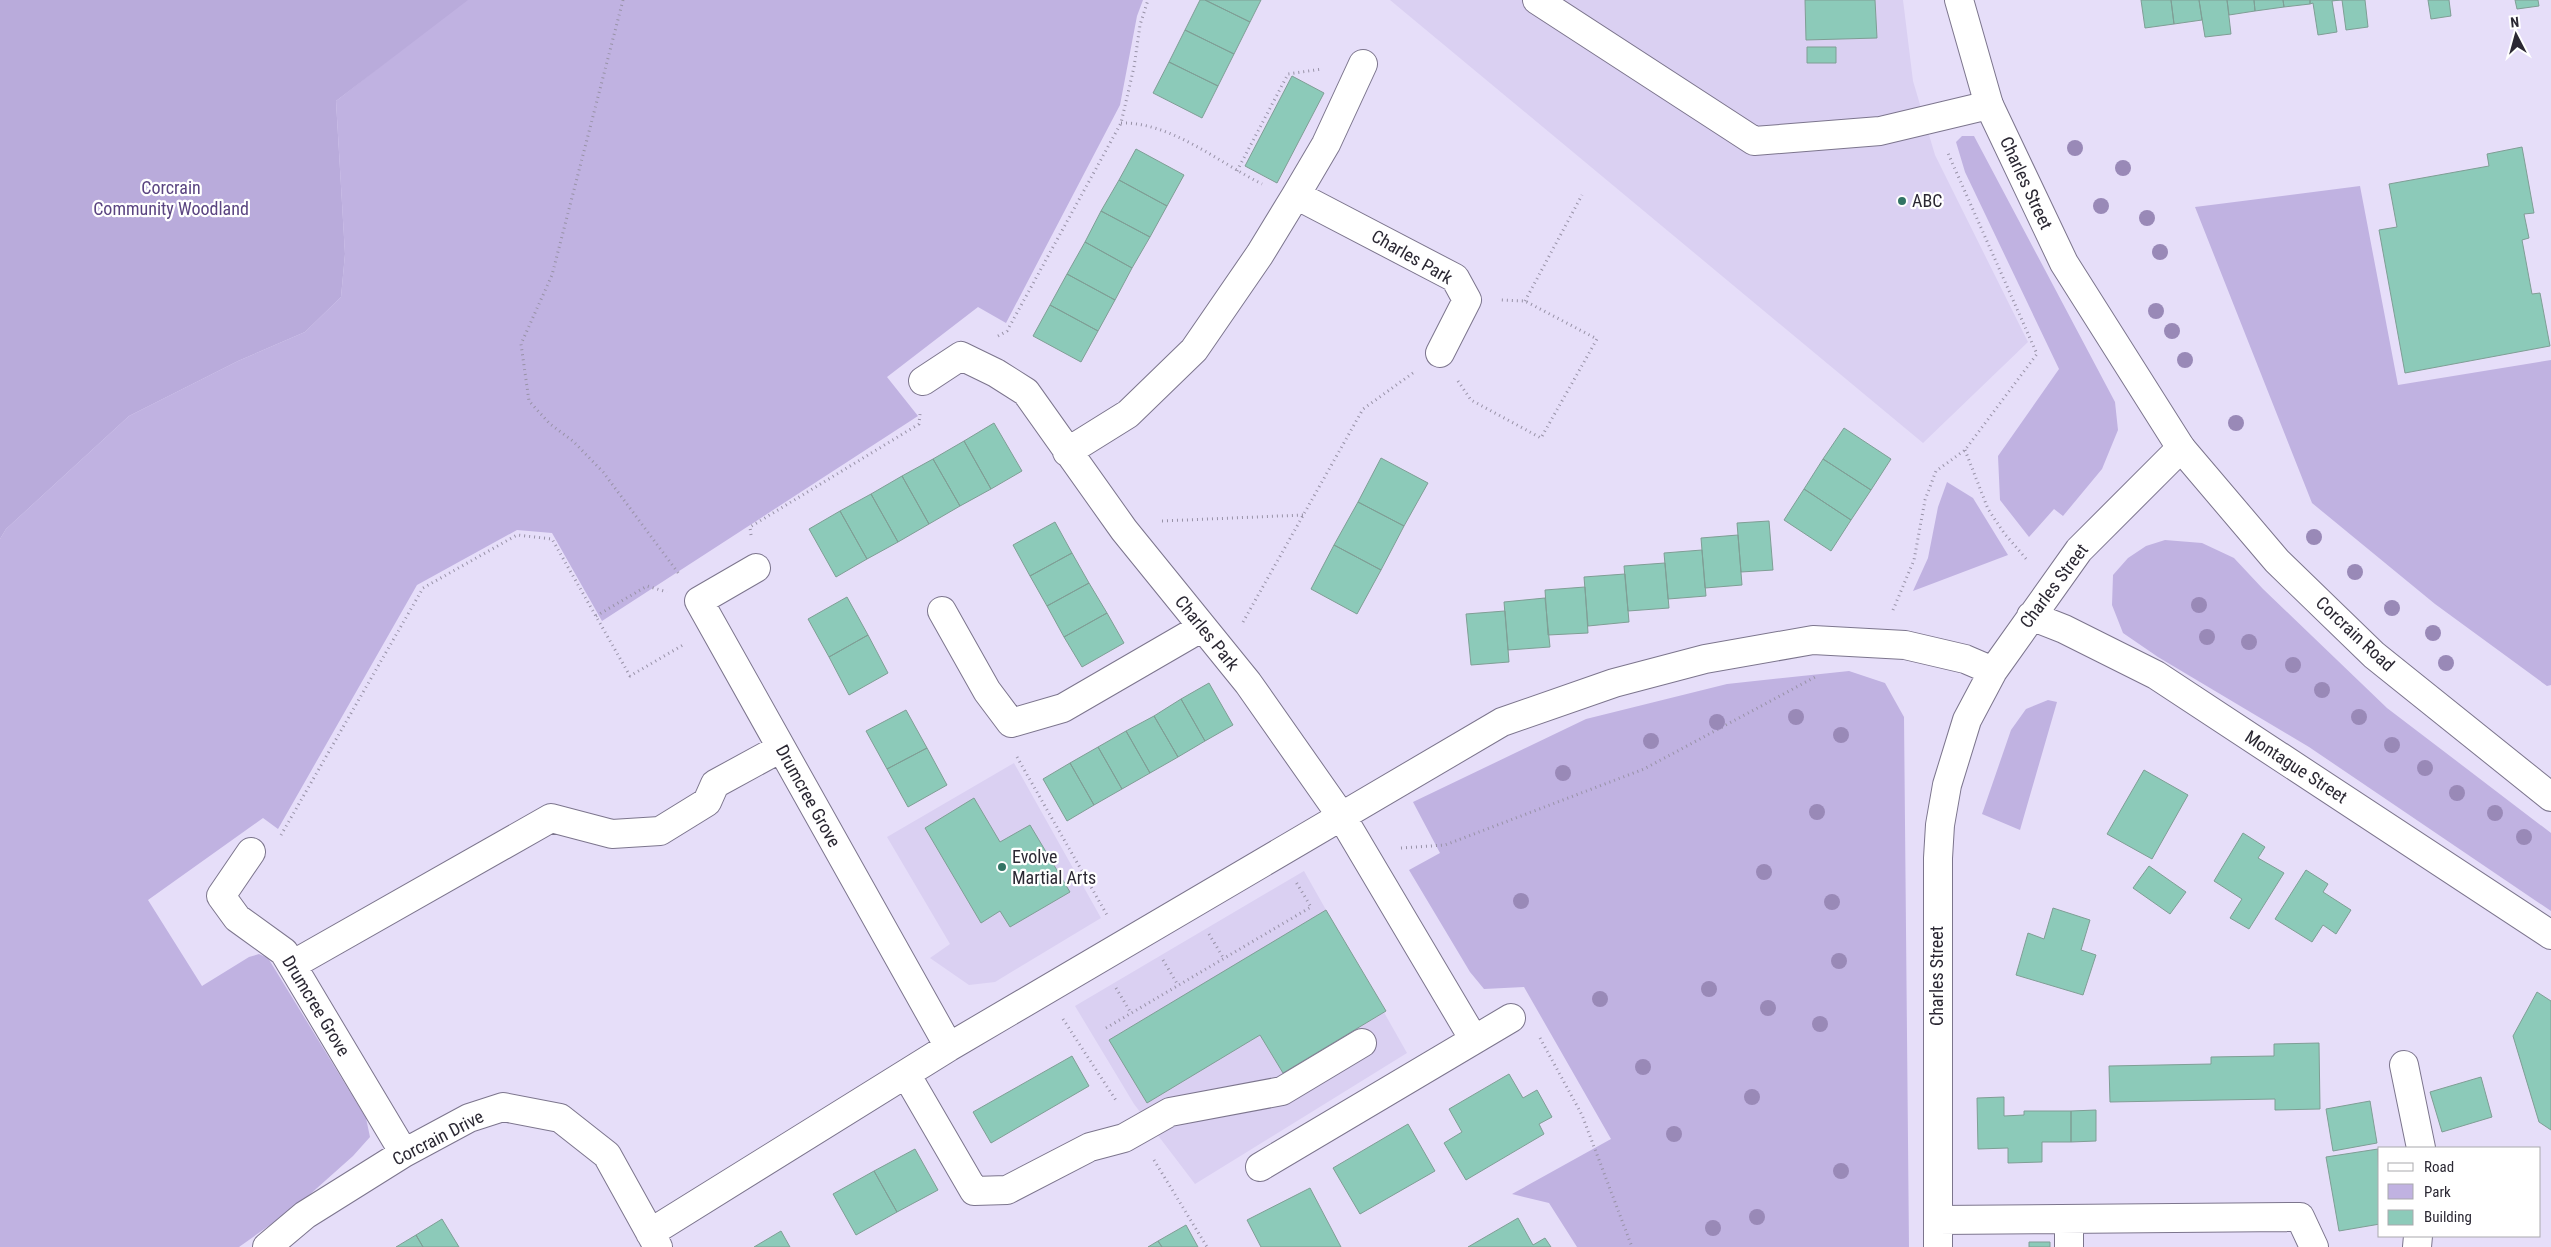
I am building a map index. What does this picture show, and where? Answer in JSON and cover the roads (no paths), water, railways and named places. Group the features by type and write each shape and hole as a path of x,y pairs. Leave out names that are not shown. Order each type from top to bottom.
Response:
{"street":[{"path":"1537,0 1754,141 1880,131 1990,105"},
{"name":"Charles Street","path":"1938,1247 1937,956 1940,825 1947,785 1967,720 1993,671 2050,587 2078,550 2181,448 2064,263 1990,105 1959,0"},
{"path":"1068,452 1128,414 1194,350 1260,254 1296,195 1326,144 1363,64"},
{"name":"Charles Park","path":"1296,195 1455,278 1467,300 1440,353"},
{"name":"Charles Park","path":"923,381 961,356 996,373 1026,392 1124,530 1248,683 1342,817 1473,1038"},
{"name":"Corcrain Road","path":"2181,448 2277,561 2374,655 2551,798"},
{"name":"Drumcree Grove","path":"756,568 699,601 950,1047"},
{"path":"942,611 987,691 1011,723 1063,708 1202,628"},
{"name":"Montague Street","path":"2031,616 2064,629 2156,675 2551,935"},
{"path":"654,1240 950,1047 1502,722 1614,683 1705,659 1813,640 1905,645 1965,659 1993,671"},
{"path":"292,965 551,818 612,834 660,831 707,802 715,784 781,748"},
{"name":"Drumcree Grove","path":"251,852 221,896 237,918 284,952 404,1153"},
{"path":"1260,1167 1473,1038 1511,1018"},
{"path":"906,1074 974,1191 1007,1190 1090,1147 1124,1138 1170,1112 1282,1091 1362,1043"},
{"path":"2404,1065 2421,1147"},
{"name":"Corcrain Drive","path":"267,1247 305,1215 404,1153 469,1118 503,1107 560,1118 607,1155 654,1240"},
{"path":"1938,1220 2300,1217 2314,1247"},
{"path":"2069,1219 2069,1247"}],"place":[{"name":"ABC","path":"1902,201"},
{"name":"Evolve Martial Arts","path":"1002,867"}],"park label":[{"name":"Corcrain Community Woodland","path":"171,198"}]}
